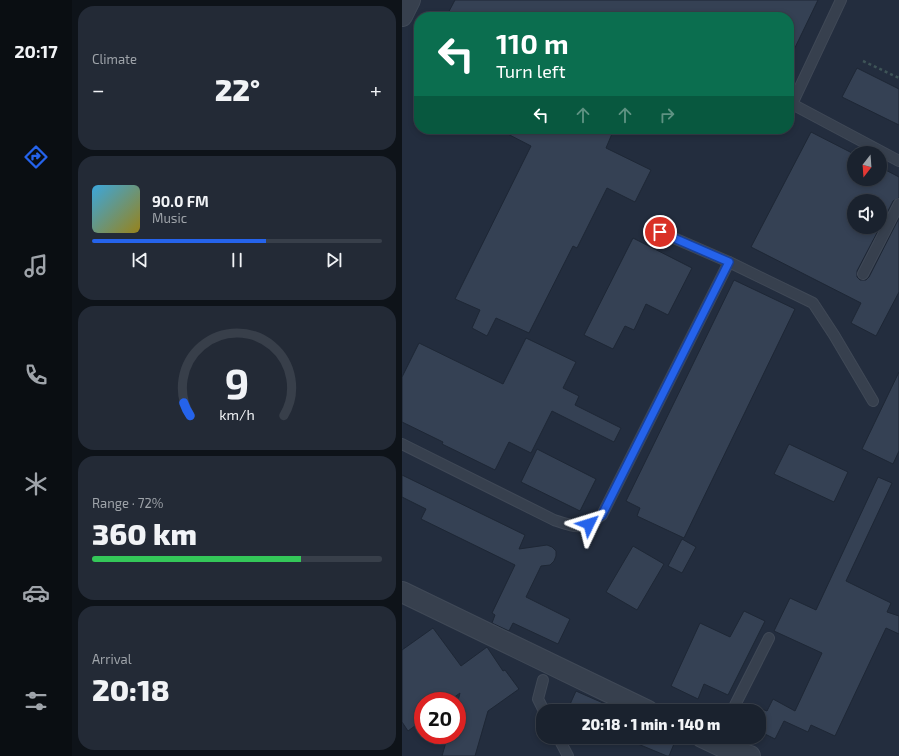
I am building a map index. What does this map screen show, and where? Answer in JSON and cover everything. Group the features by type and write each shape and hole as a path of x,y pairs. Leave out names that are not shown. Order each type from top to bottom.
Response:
{"street":[{"path":"402,16 410,0"},
{"path":"402,592 547,672 630,704"},
{"path":"719,744 725,748 750,756"}],"lane":[{"path":"794,100 841,0"},
{"path":"794,105 899,161"},
{"path":"863,274 899,204"},
{"path":"660,232 729,262 813,303 834,335 873,401"},
{"path":"402,444 554,520 575,527 589,524 602,515 729,262"},
{"path":"736,704 769,638"},
{"path":"540,704 538,699 547,672"},
{"path":"562,744 568,756"}],"path":[{"path":"863,61 899,78"}],"building":[{"path":"455,0 818,0 794,50 794,12 449,12"},
{"path":"857,68 899,89 899,125 842,97"},
{"path":"811,132 847,150 847,186 887,186 887,171 899,177 899,198 893,201 887,213 887,194 847,194 847,234 876,234 857,271 857,277 860,280 866,280 869,277 899,218 899,292 876,336 851,323 861,303 751,247"},
{"path":"508,134 612,134 606,148 651,170 635,202 607,188 577,248 573,246 529,333 496,318 487,336 472,328 480,310 455,299 531,146"},
{"path":"633,238 692,268 668,315 646,304 634,330 625,326 613,349 584,335"},
{"path":"734,280 795,309 684,538 637,516 640,508 626,501"},
{"path":"526,338 576,362 563,388 579,396 575,405 621,428 614,442 552,411 531,453 509,442 495,470 442,444 443,442 402,422 402,377 419,343 503,384"},
{"path":"899,372 899,451 893,464 862,449"},
{"path":"789,444 848,472 834,502 774,474"},
{"path":"537,449 596,479 580,511 521,482"},
{"path":"402,475 525,535 519,549 547,545 556,551 554,561 550,565 541,566 526,597 570,619 558,644 513,623 509,631 492,623 495,615 492,613 515,565 421,519 426,509 402,497"},
{"path":"878,477 892,483 846,581 891,603 887,612 899,616 899,634 886,628 835,736 811,725 808,732 784,721 775,739 766,734 766,711 773,699 795,711 822,653 774,631 790,598 816,610"},
{"path":"682,539 696,547 682,573 668,566"},
{"path":"633,546 664,564 637,610 606,592"},
{"path":"744,611 765,621 728,695 704,684 698,699 671,686 700,623 730,637"},
{"path":"433,628 461,666 487,647 503,671 505,670 519,689 488,711 475,756 442,756 445,744 466,744 466,692 414,692 414,727 408,731 402,722 402,650"},
{"path":"576,691 605,704 570,704"},
{"path":"638,744 674,744 669,756"}],"route":[{"path":"589,524 602,515 729,262 660,232"}]}
